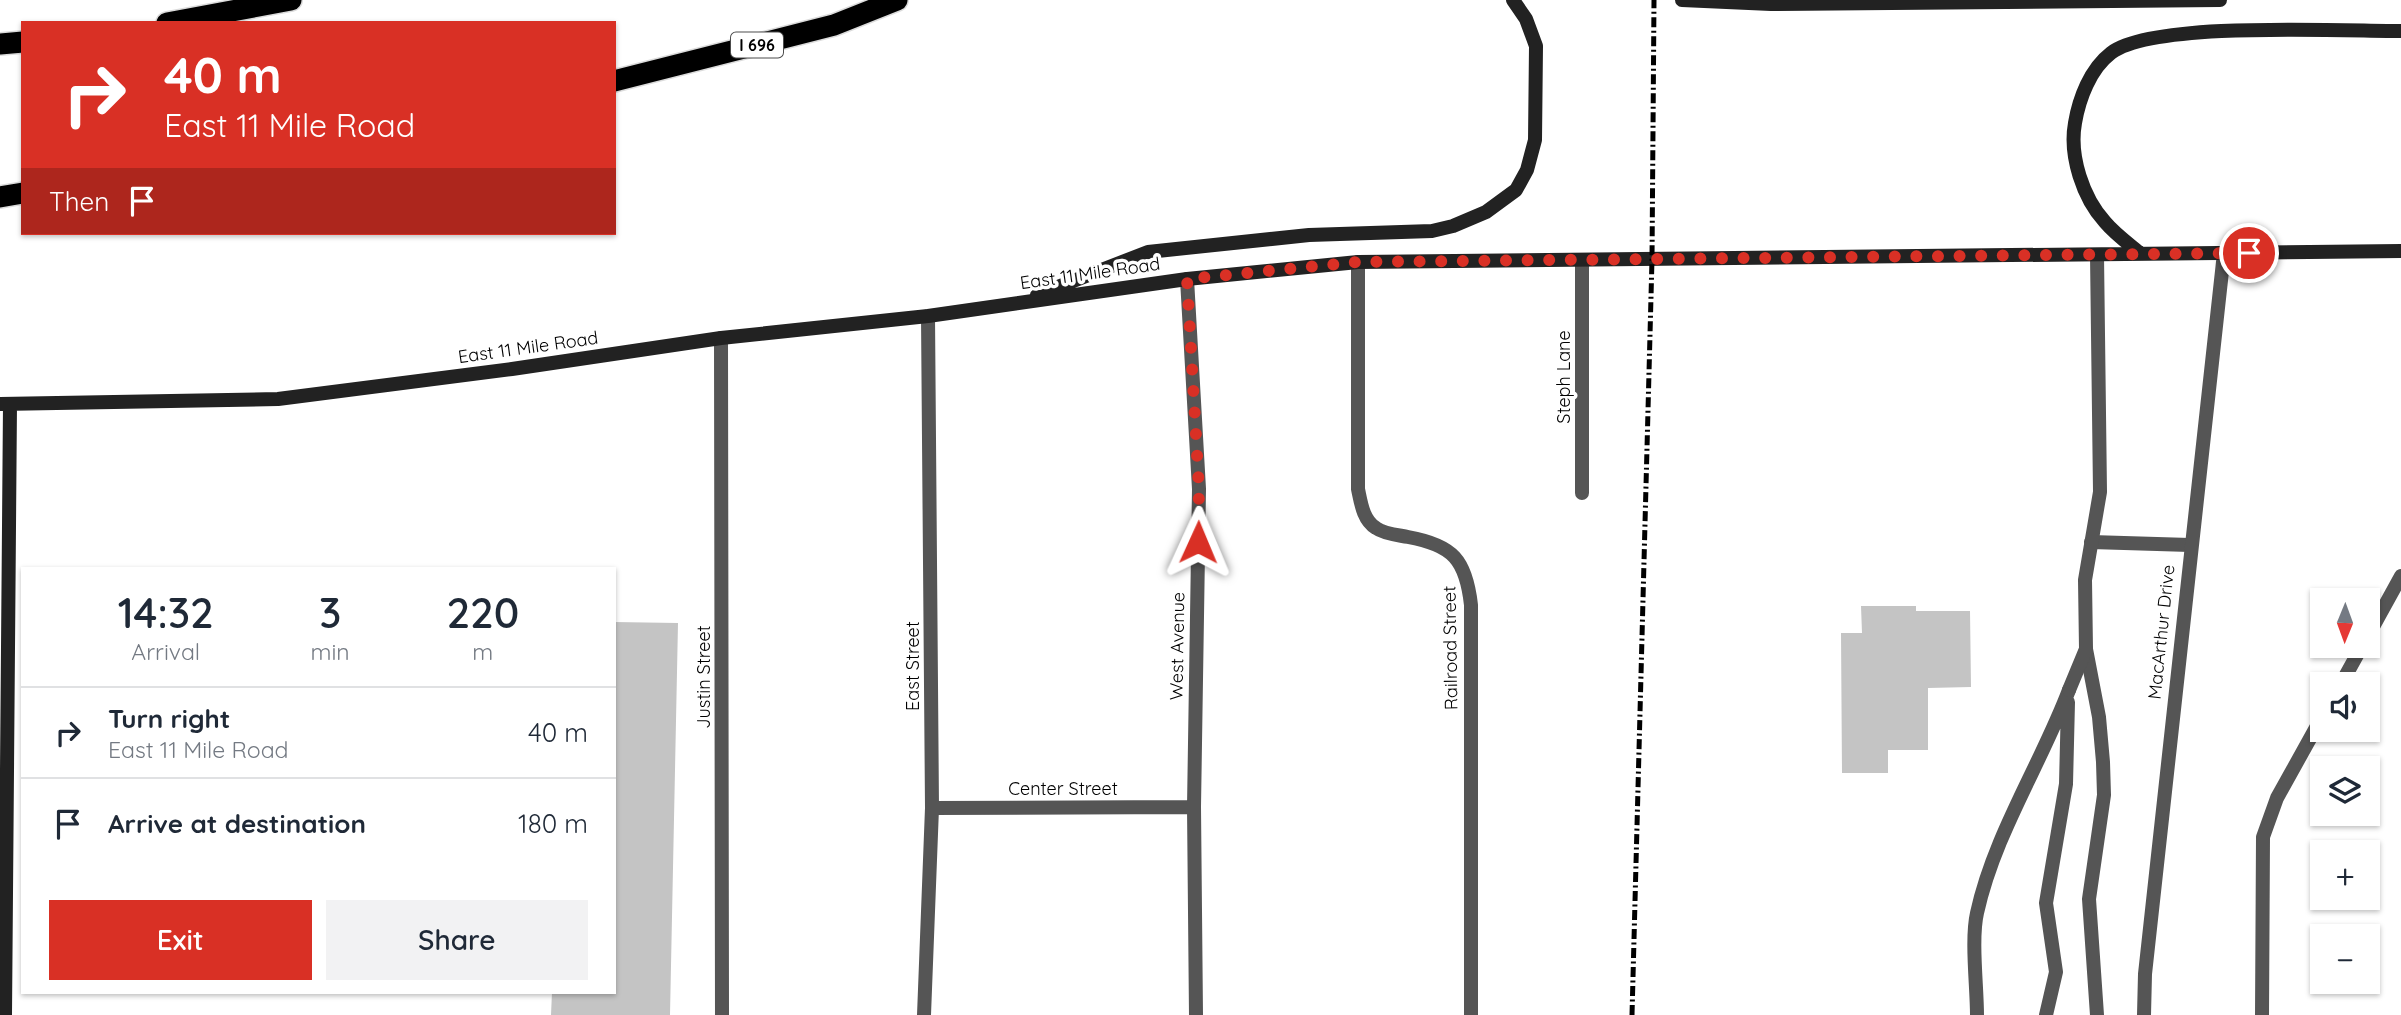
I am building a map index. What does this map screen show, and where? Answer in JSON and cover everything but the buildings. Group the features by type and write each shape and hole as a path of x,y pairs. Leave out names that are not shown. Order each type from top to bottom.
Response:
{"highway":[{"path":"178,21 291,0"},
{"name":"I 696","path":"616,80 834,25 897,0"},
{"path":"0,44 21,42"},
{"path":"0,197 21,193"}],"main road":[{"path":"1012,304 1148,252 1310,235 1432,231 1453,226 1486,212 1516,190 1527,170 1535,140 1536,46 1526,19 1513,0"},
{"path":"1682,0 1836,4 2220,0"},
{"path":"2141,254 2105,222 2087,194 2076,161 2073,132 2079,100 2091,78 2111,53 2143,40 2179,33 2401,31"},
{"name":"East 11 Mile Road","path":"5,404 278,399 512,369 721,338 928,317 1187,279 1358,262 2401,251"},
{"path":"5,404 5,1015"}],"street":[{"name":"MacArthur Drive","path":"2144,1015 2144,974 2224,253"},
{"path":"2097,254 2100,492 2085,580 2086,649 2099,717 2104,795 2089,899 2097,1015"},
{"name":"Steph Lane","path":"1582,261 1582,493"},
{"name":"Railroad Street","path":"1358,262 1357,489 1363,514 1375,528 1395,535 1431,541 1454,554 1468,577 1471,605 1471,1015"},
{"name":"West Avenue","path":"1187,279 1199,489 1194,807 1196,1015"},
{"name":"East Street","path":"924,1015 932,808 928,317"},
{"name":"Justin Street","path":"721,338 722,1015"},
{"path":"2091,542 2190,545"},
{"path":"2380,614 2401,576"},
{"path":"1977,1015 1976,915 2001,843 2051,737 2086,649"},
{"path":"2046,1015 2056,972 2046,903 2066,784 2069,690"},
{"path":"2262,1015 2263,837 2277,798 2310,739"},
{"name":"Center Street","path":"932,808 1194,807"}],"railway":[{"path":"1632,1015 1652,259 1654,0"}],"route":[{"path":"1198,542 1199,489 1187,279 1358,262 2249,253"}]}
